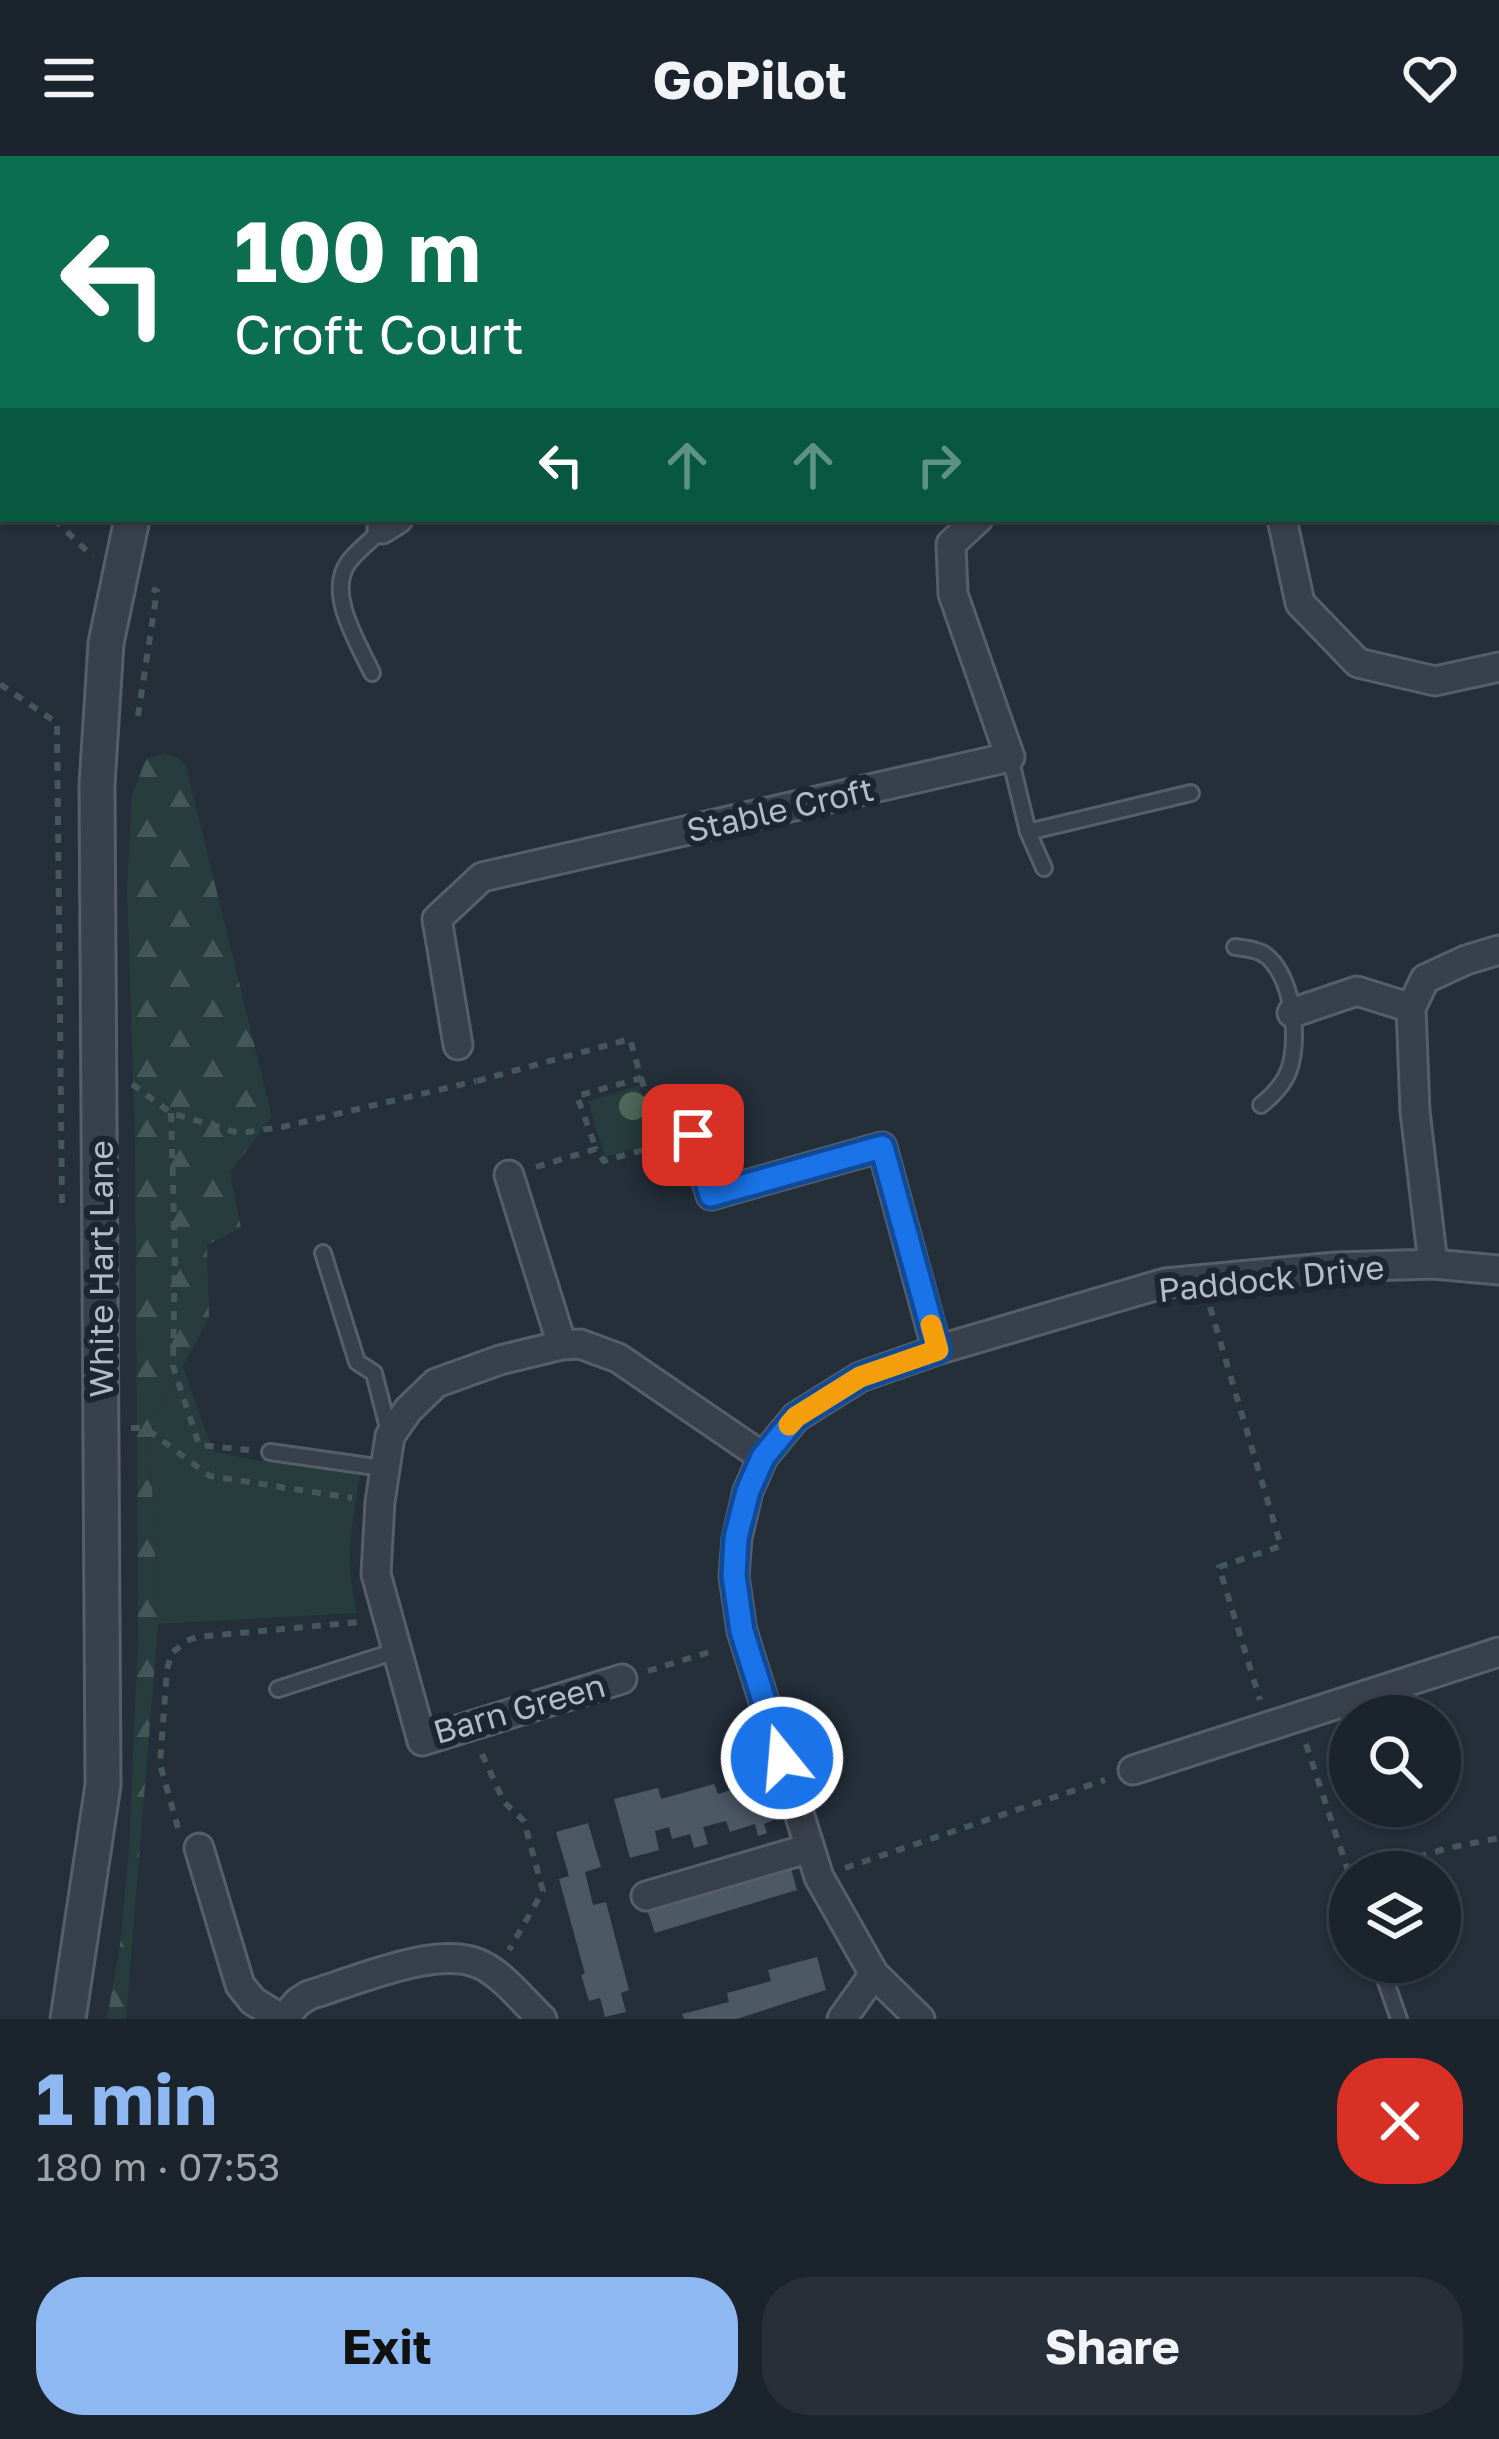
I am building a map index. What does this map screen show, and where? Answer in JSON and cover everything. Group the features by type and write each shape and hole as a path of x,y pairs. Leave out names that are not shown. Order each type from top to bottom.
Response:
{"street":[{"name":"White Hart Lane","path":"68,2019 103,1785 97,785 106,643 132,522"},
{"path":"975,522 952,544 953,594 1010,757"},
{"path":"1283,522 1300,603 1358,663 1435,680 1499,667"},
{"name":"Stable Croft","path":"458,1045 437,919 482,877 1010,757"},
{"path":"1432,1264 1415,1111 1411,1008 1425,979 1499,950"},
{"path":"1292,1012 1357,992 1411,1008"},
{"path":"693,1135 711,1195 882,1147 938,1350"},
{"path":"509,1175 562,1345"},
{"name":"Paddock Drive","path":"920,2019 874,1973 819,1877 742,1631 734,1576 736,1538 763,1457 796,1417 860,1377 1165,1283 1335,1267 1432,1264 1499,1270"},
{"name":"Barn Green","path":"622,1679 422,1741 376,1574 383,1468 390,1436 436,1383 500,1360 580,1344 618,1358 763,1457"},
{"path":"1133,1771 1499,1652"},
{"path":"199,1848 240,1984 253,2001 282,2019 309,1996 431,1958 454,1957 481,1964 542,2019"},
{"path":"646,1896 810,1848"},
{"path":"842,2019 874,1973"}],"lane":[{"path":"372,673 341,592 348,563 390,524"},
{"path":"1010,757 1028,832 1044,868"},
{"path":"1028,832 1192,793"},
{"path":"1235,947 1259,950 1270,958 1280,971 1292,1012 1288,1073 1261,1105"},
{"path":"323,1252 357,1362 374,1373 390,1436"},
{"path":"270,1452 383,1468"},
{"path":"278,1689 396,1651"},
{"path":"1386,1983 1399,2019"}],"path":[{"path":"57,522 98,561 157,592 136,728"},
{"path":"124,1077 171,1113 239,1133 476,1081 630,1039 661,1144"},
{"path":"641,1078 578,1096 604,1161 693,1135"},
{"path":"171,1113 176,1255 173,1366 200,1445 270,1452"},
{"path":"509,1175 596,1149"},
{"path":"1202,1280 1282,1546 1219,1567 1269,1726"},
{"path":"199,1848 186,1852 160,1764 172,1653 197,1637 387,1617"},
{"path":"622,1679 725,1647"},
{"path":"1297,1718 1341,1851"},
{"path":"481,1751 504,1802 524,1821 543,1891 506,1955"},
{"path":"819,1877 1133,1771"},
{"path":"1438,1851 1499,1838"}],"green space":[{"path":"163,753 186,766 272,1117 230,1172 241,1228 207,1245 209,1317 153,1423 158,1625 126,2019 107,2019 129,1851 138,1641 135,1140 127,888 132,795 146,759"},
{"path":"639,1086 650,1121 648,1144 605,1157 588,1101"},
{"path":"183,1367 213,1451 360,1474 350,1559 357,1613 158,1624 150,1440 153,1423"}],"building":[{"path":"764,1779 776,1819 764,1824 767,1833 758,1836 755,1824 730,1832 726,1821 703,1827 708,1844 694,1848 690,1834 672,1839 669,1827 655,1831 659,1850 630,1858 614,1799 658,1788 661,1799 714,1784 718,1794"},
{"path":"588,1823 601,1867 585,1872 593,1905 606,1902 629,1990 621,1993 626,2012 605,2017 600,1998 589,2001 559,1879 569,1876 556,1832"},
{"path":"789,1861 797,1890 655,1933 645,1904"},
{"path":"817,1957 826,1990 737,2019 684,2019 682,2014 729,2002 727,1993 771,1981 768,1970"}],"slow traffic":[{"path":"789,1425 860,1377 938,1350 931,1325"}],"route":[{"path":"693,1135 711,1195 882,1147 938,1350 860,1377 796,1417 763,1457 748,1491 736,1538 734,1576 742,1631 782,1758"}]}
